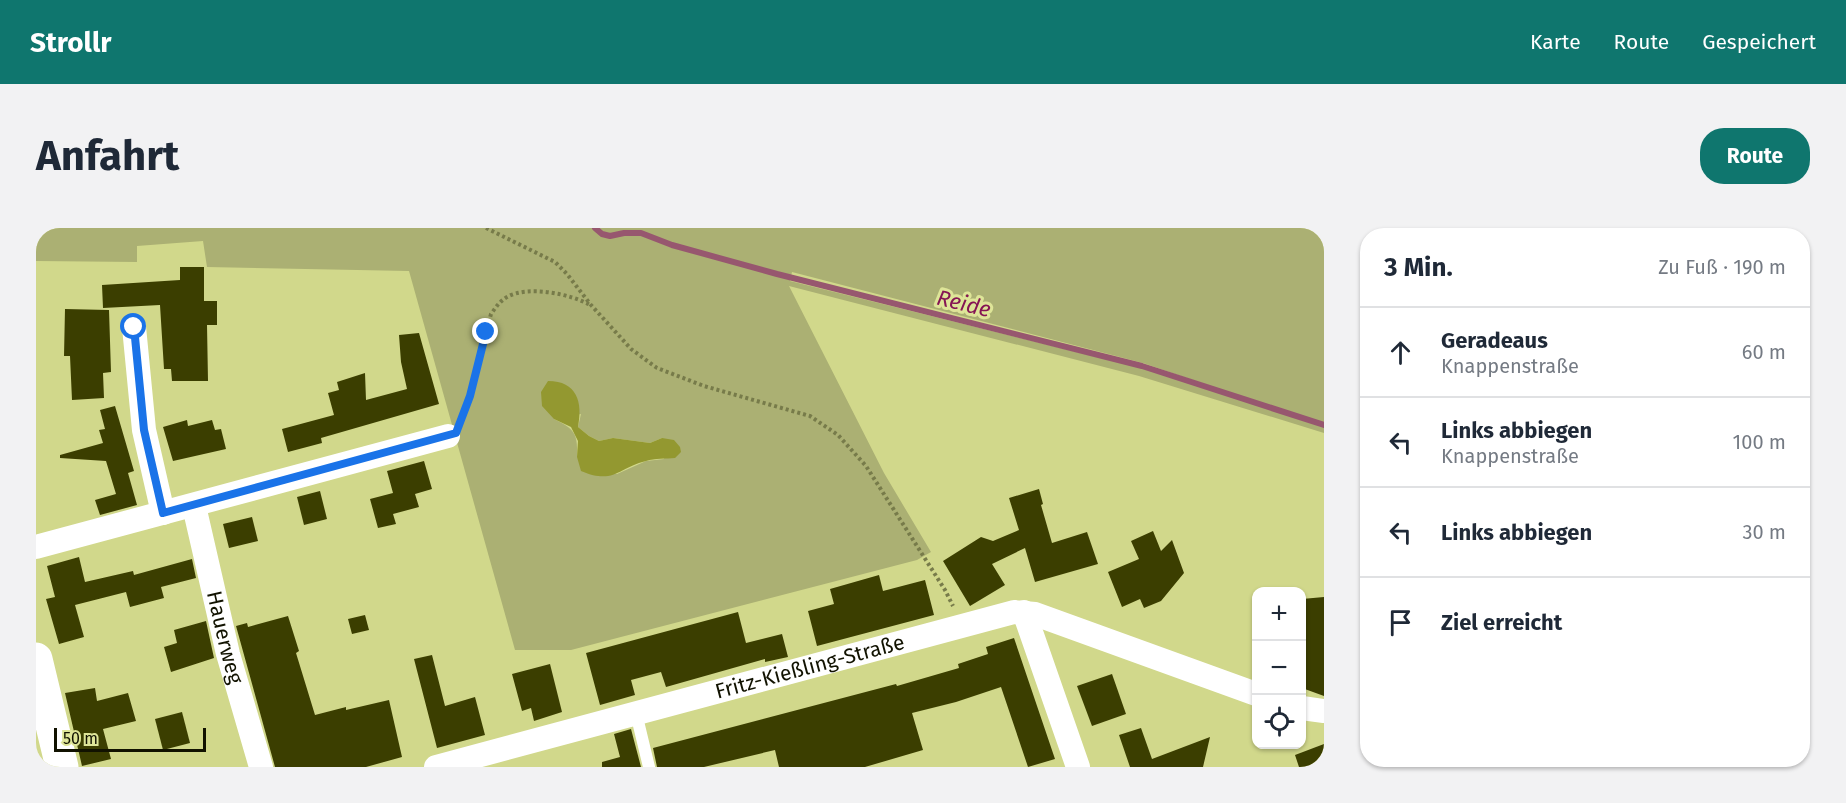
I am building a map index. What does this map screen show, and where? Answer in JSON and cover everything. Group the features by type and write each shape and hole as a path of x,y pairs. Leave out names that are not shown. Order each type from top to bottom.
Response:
{"main road":[{"path":"36,659 62,767"}],"street":[{"path":"134,327 144,430 163,513"},
{"path":"36,547 448,436"},
{"name":"Hauerweg","path":"194,506 228,654 261,767"},
{"name":"Fritz-Kießling-Straße","path":"436,767 1014,612 1024,612"},
{"path":"1024,612 1252,692"},
{"path":"1024,612 1078,767"},
{"path":"1306,709 1324,711"}],"lane":[{"path":"636,713 649,767"}],"path":[{"path":"486,228 555,262 631,349 657,368 704,386 810,416 838,435 866,466 945,590 962,626"},
{"path":"448,436 456,433 459,428 470,396 491,314 499,303 509,296 542,292 580,299 591,305"}],"green space":[{"path":"36,228 1324,228 1324,433 1139,376 789,286 884,473 931,552 917,560 571,650 515,650 409,271 207,267 203,241 137,246 137,262 36,261","holes":["792,272 1143,363 1298,416 1141,368 790,281","581,414 578,427 599,441 613,438 650,443 662,438 664,459 646,461 617,474 577,457 574,433 554,419"]}],"shaded area":[{"path":"548,381 558,382 572,389 580,409 578,427 589,436 599,441 613,438 650,443 662,438 674,440 681,452 675,458 649,460 609,476 592,475 581,471 577,457 578,441 571,427 554,419 542,406 541,392"}],"building":[{"path":"180,267 204,267 204,301 217,301 217,325 207,325 208,381 172,381 171,369 164,369 160,305 103,308 102,285 180,280"},
{"path":"65,309 109,310 111,372 103,373 104,398 72,400 70,356 64,356"},
{"path":"419,333 439,404 321,438 322,443 288,452 282,429 334,415 328,393 339,390 337,382 365,373 366,400 407,389 401,362 399,335"},
{"path":"115,406 134,471 128,473 137,505 100,515 95,500 116,494 106,461 60,458 60,455 103,443 99,430 105,429 100,410"},
{"path":"187,420 188,426 212,420 215,430 221,429 226,449 173,461 163,427"},
{"path":"424,461 432,489 415,494 419,507 393,514 396,524 378,528 370,499 393,493 387,471"},
{"path":"1039,489 1043,504 1041,505 1052,543 1087,532 1098,564 1035,582 1025,548 992,564 1005,585 970,606 943,561 981,537 993,541 1019,530 1009,498"},
{"path":"320,491 327,519 304,525 297,497"},
{"path":"252,517 258,541 229,548 223,524"},
{"path":"1153,531 1161,551 1172,540 1184,573 1161,601 1144,608 1140,599 1122,607 1108,572 1139,559 1131,541"},
{"path":"79,557 85,582 133,571 134,575 192,559 196,578 161,587 164,598 130,607 126,592 75,605 84,637 59,644 46,599 55,597 47,566"},
{"path":"879,575 883,591 925,580 934,615 817,646 808,611 834,604 830,589"},
{"path":"1324,597 1324,696 1306,689 1306,599"},
{"path":"738,612 746,643 782,634 788,657 765,662 765,659 666,687 661,672 631,680 635,695 600,705 586,653"},
{"path":"365,615 369,630 352,634 348,619"},
{"path":"288,616 299,651 296,653 315,715 389,700 402,757 366,767 275,767 236,626 247,623 248,627"},
{"path":"206,621 214,658 171,672 164,647 177,643 174,630"},
{"path":"1014,638 1055,759 1028,767 1001,687 912,713 923,750 865,767 779,767 775,750 704,767 657,767 653,748 959,668 958,664 988,654 986,647"},
{"path":"432,655 445,706 475,697 485,735 437,748 414,659"},
{"path":"550,664 562,712 534,721 531,708 522,711 512,674"},
{"path":"1112,674 1126,714 1092,726 1077,686"},
{"path":"95,688 97,701 128,693 136,721 103,729 111,759 82,766 65,693"},
{"path":"182,712 190,743 163,750 155,719"},
{"path":"1141,728 1152,759 1210,737 1203,767 1130,767 1119,735"},
{"path":"631,729 641,767 602,767 602,762 620,757 614,734"},
{"path":"1324,744 1324,767 1299,767 1295,755"}],"waterway":[{"name":"Reide","path":"595,228 602,234 610,236 641,233 672,245 777,274 1142,366 1324,425"}],"route":[{"path":"134,327 144,430 163,513 456,433 470,396 486,332"}]}
